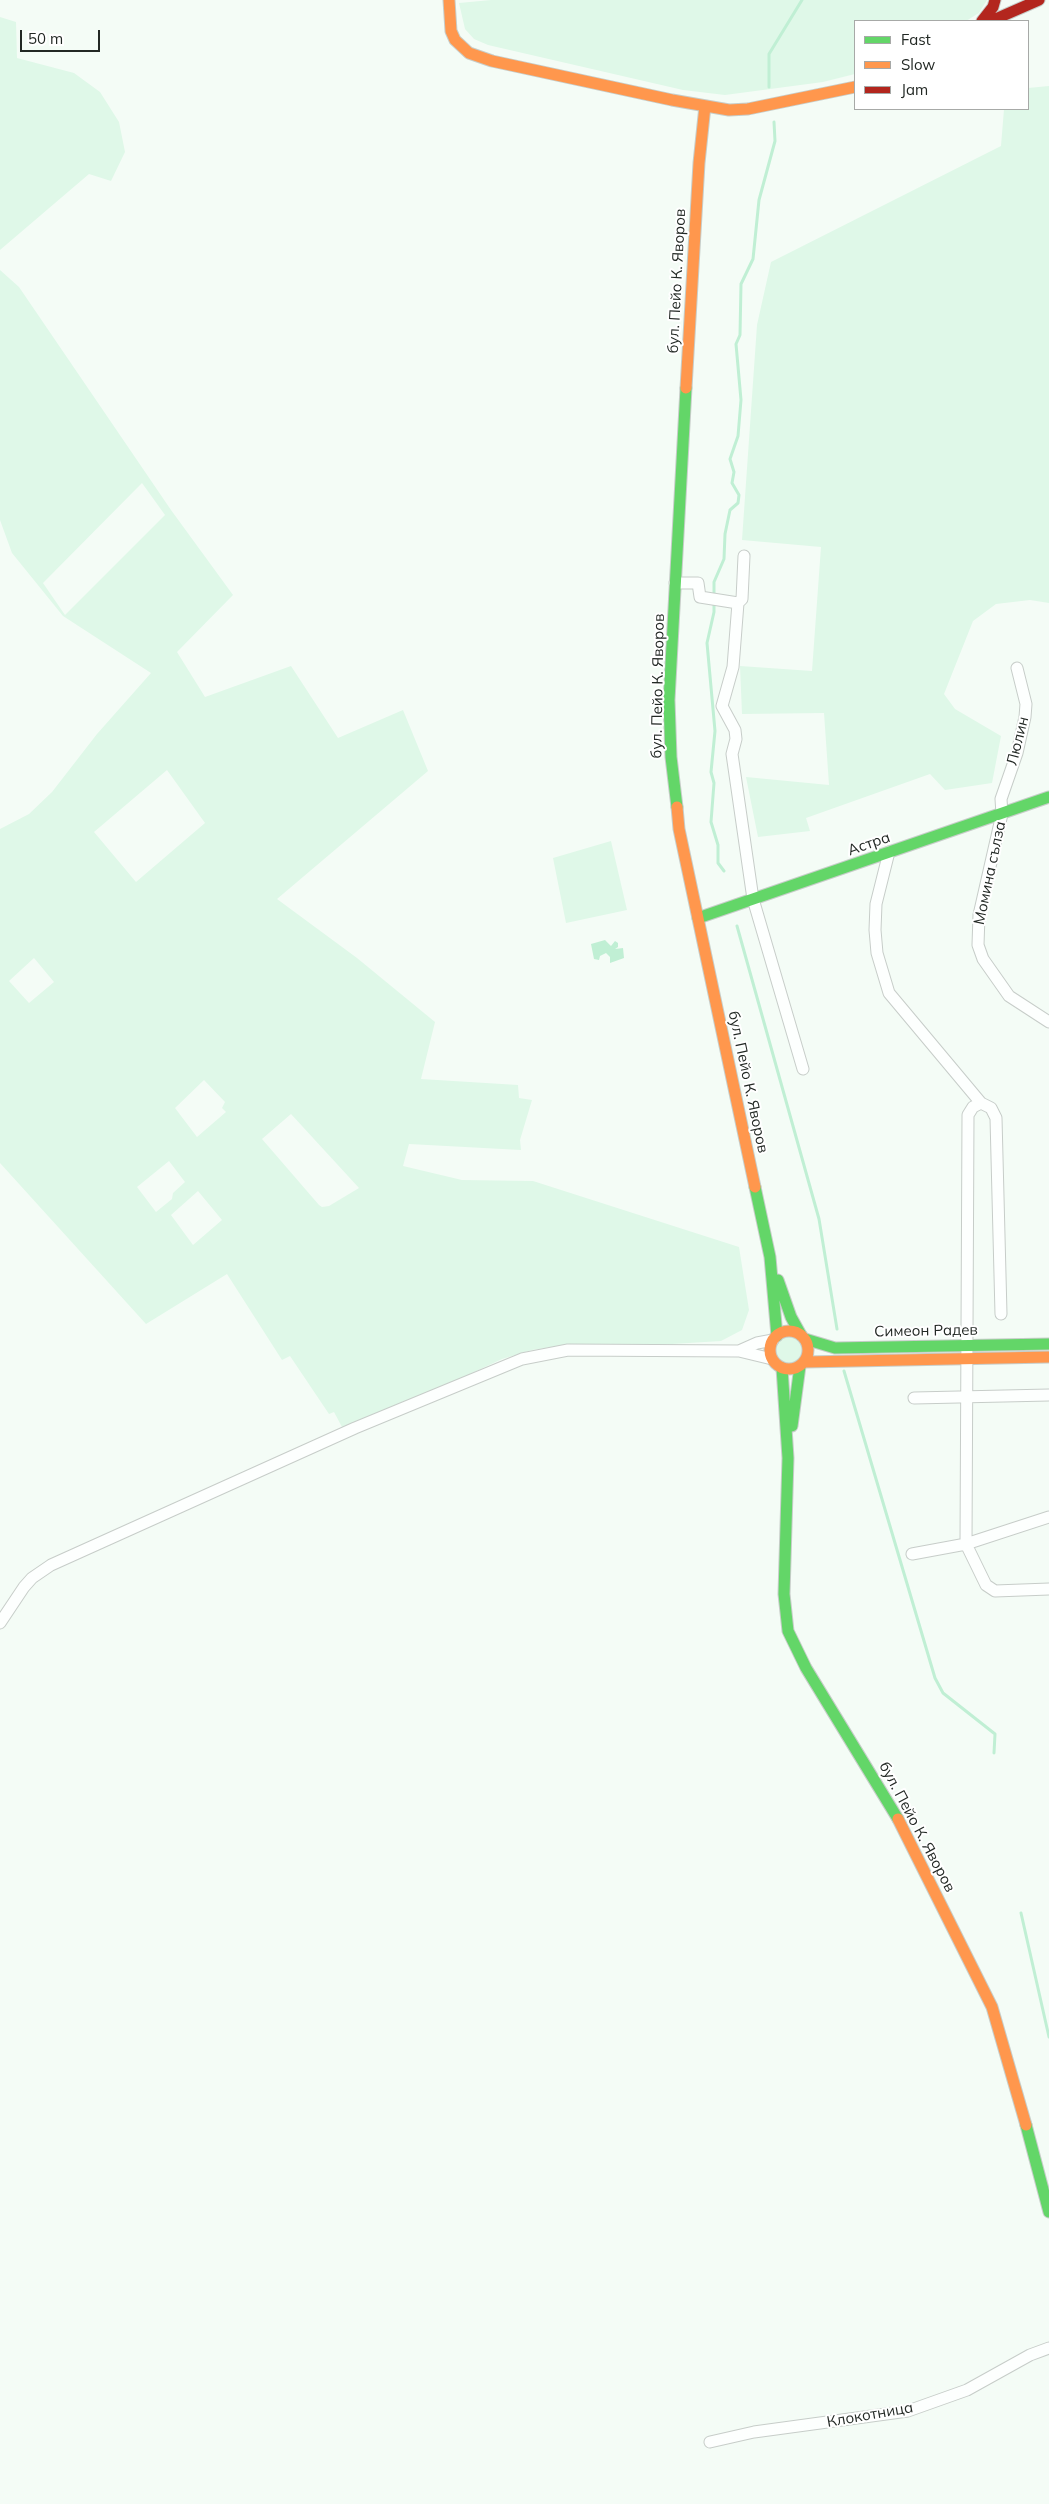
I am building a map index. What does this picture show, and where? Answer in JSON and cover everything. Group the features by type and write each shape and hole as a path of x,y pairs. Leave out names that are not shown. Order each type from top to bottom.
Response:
{"street":[{"path":"449,0 451,31 455,40 461,47 479,57 705,106 729,110 757,107 854,87"},
{"path":"983,20 993,7 995,0"},
{"path":"993,20 1038,0"},
{"name":"бул. Пейо К. Яворов","path":"705,106 699,163 675,583 669,700 670,757 678,824 770,1258 791,1317 803,1337"},
{"path":"675,583 698,583 700,597 733,602 742,599 744,556"},
{"path":"733,602 733,667 722,706 735,730 736,739 732,754 753,899 803,1069"},
{"name":"Люлин","path":"1002,814 1001,799 1025,717 1026,704 1017,668"},
{"name":"Астра","path":"698,918 1049,797"},
{"name":"Момина сълза","path":"1002,814 979,915 978,945 987,966 1010,996 1049,1022"},
{"path":"889,852 876,904 875,930 877,954 889,994 981,1103 991,1108 996,1118 1001,1314"},
{"path":"981,1103 973,1107 968,1115 966,1544 986,1585 995,1591 1049,1589"},
{"name":"бул. Пейо К. Яворов","path":"770,1258 775,1338"},
{"path":"0,1623 24,1587 32,1578 50,1565 356,1428 522,1359 568,1350 739,1351 772,1359 782,1368 794,1369 802,1364 809,1351 803,1337 787,1331 775,1338 739,1351"},
{"name":"Симеон Радев","path":"803,1337 836,1348 1049,1344"},
{"path":"772,1359 770,1347 775,1338"},
{"name":"Симеон Радев","path":"802,1364 1049,1356"},
{"name":"бул. Пейо К. Яворов","path":"788,1458 802,1364"},
{"name":"бул. Пейо К. Яворов","path":"782,1368 788,1458 784,1594 788,1631 806,1668 861,1755 900,1823 992,2007 1005,2047 1049,2212"},
{"path":"914,1398 1049,1395"},
{"path":"912,1554 966,1544 1049,1517"},
{"name":"Клокотница","path":"710,2442 754,2432 908,2411 967,2390 1030,2355 1049,2348"}],"shaded area":[{"path":"491,0 987,0 979,13 968,20 854,20 854,74 823,82 725,95 683,90 488,45 474,39 465,29 459,3"},
{"path":"0,17 16,22 17,58 74,73 100,92 119,122 125,152 111,181 89,174 0,250"},
{"path":"1049,86 1049,603 1030,600 996,604 973,621 944,694 955,709 1001,736 992,783 945,790 930,774 806,818 810,831 758,837 746,777 829,785 824,713 742,714 740,666 812,671 821,547 742,540 757,325 771,262 1001,146 1004,110 1029,110 1029,88"},
{"path":"0,270 19,287 171,510 233,595 177,652 205,697 291,666 338,738 403,710 428,771 277,899 357,958 435,1022 421,1079 518,1085 519,1098 532,1100 520,1140 521,1150 409,1144 403,1166 462,1180 533,1181 739,1247 749,1310 742,1330 721,1341 656,1345 565,1345 532,1350 502,1359 440,1388 342,1427 334,1412 329,1414 290,1356 282,1360 227,1274 146,1324 0,1163 0,829 29,814 52,792 97,734 151,673 63,616 12,553 0,520","holes":["142,483 165,515 65,615 43,583","167,770 205,823 136,882 94,832","34,958 54,982 29,1003 9,981","204,1080 225,1102 222,1108 226,1112 197,1137 175,1108","291,1114 359,1188 329,1206 322,1207 262,1139","169,1161 185,1182 173,1193 172,1199 156,1212 137,1187","198,1191 222,1220 193,1245 171,1215"]},
{"path":"611,841 627,910 566,923 553,858"},
{"path":"605,940 611,946 615,941 618,943 618,947 615,949 623,948 624,958 610,963 610,957 606,953 600,956 599,960 594,959 591,944"},
{"path":"790,1335 800,1340 805,1350 800,1360 790,1365 780,1360 775,1350 780,1340"}],"waterway":[{"path":"769,87 769,54 802,0"},
{"path":"724,871 718,863 718,845 711,822 714,783 711,772 715,731 707,643 714,612 714,582 724,559 725,534 730,510 738,503 739,495 732,483 734,472 730,459 738,436 741,400 736,344 740,335 741,284 753,259 759,200 775,141 774,122"},
{"path":"737,926 819,1219 837,1329"},
{"path":"844,1371 935,1678 943,1693 995,1734 994,1753"},
{"path":"1021,1913 1049,2037"}],"traffic: fast":[{"path":"677,807 671,757 669,700 686,388"},
{"path":"698,918 1049,797"},
{"path":"755,1187 770,1257 777,1336"},
{"path":"778,1280 791,1317 801,1335"},
{"path":"805,1339 835,1348 1049,1344"},
{"path":"792,1426 800,1366"},
{"path":"782,1368 788,1458 784,1594 788,1631 806,1668 898,1819"},
{"path":"1026,2125 1049,2212"}],"traffic: slow":[{"path":"449,0 451,31 455,40 469,53 492,61 672,100 729,110 748,109 854,87"},
{"path":"686,388 699,163 705,106"},
{"path":"677,807 679,829 755,1187"},
{"path":"789,1331 803,1336 808,1350 803,1364 789,1369 775,1364 770,1350 775,1336 789,1331"},
{"path":"805,1362 1049,1357"},
{"path":"898,1819 992,2007 1026,2125"}],"traffic: jam":[{"path":"983,20 993,7 995,0"},
{"path":"993,20 1039,0"}]}
